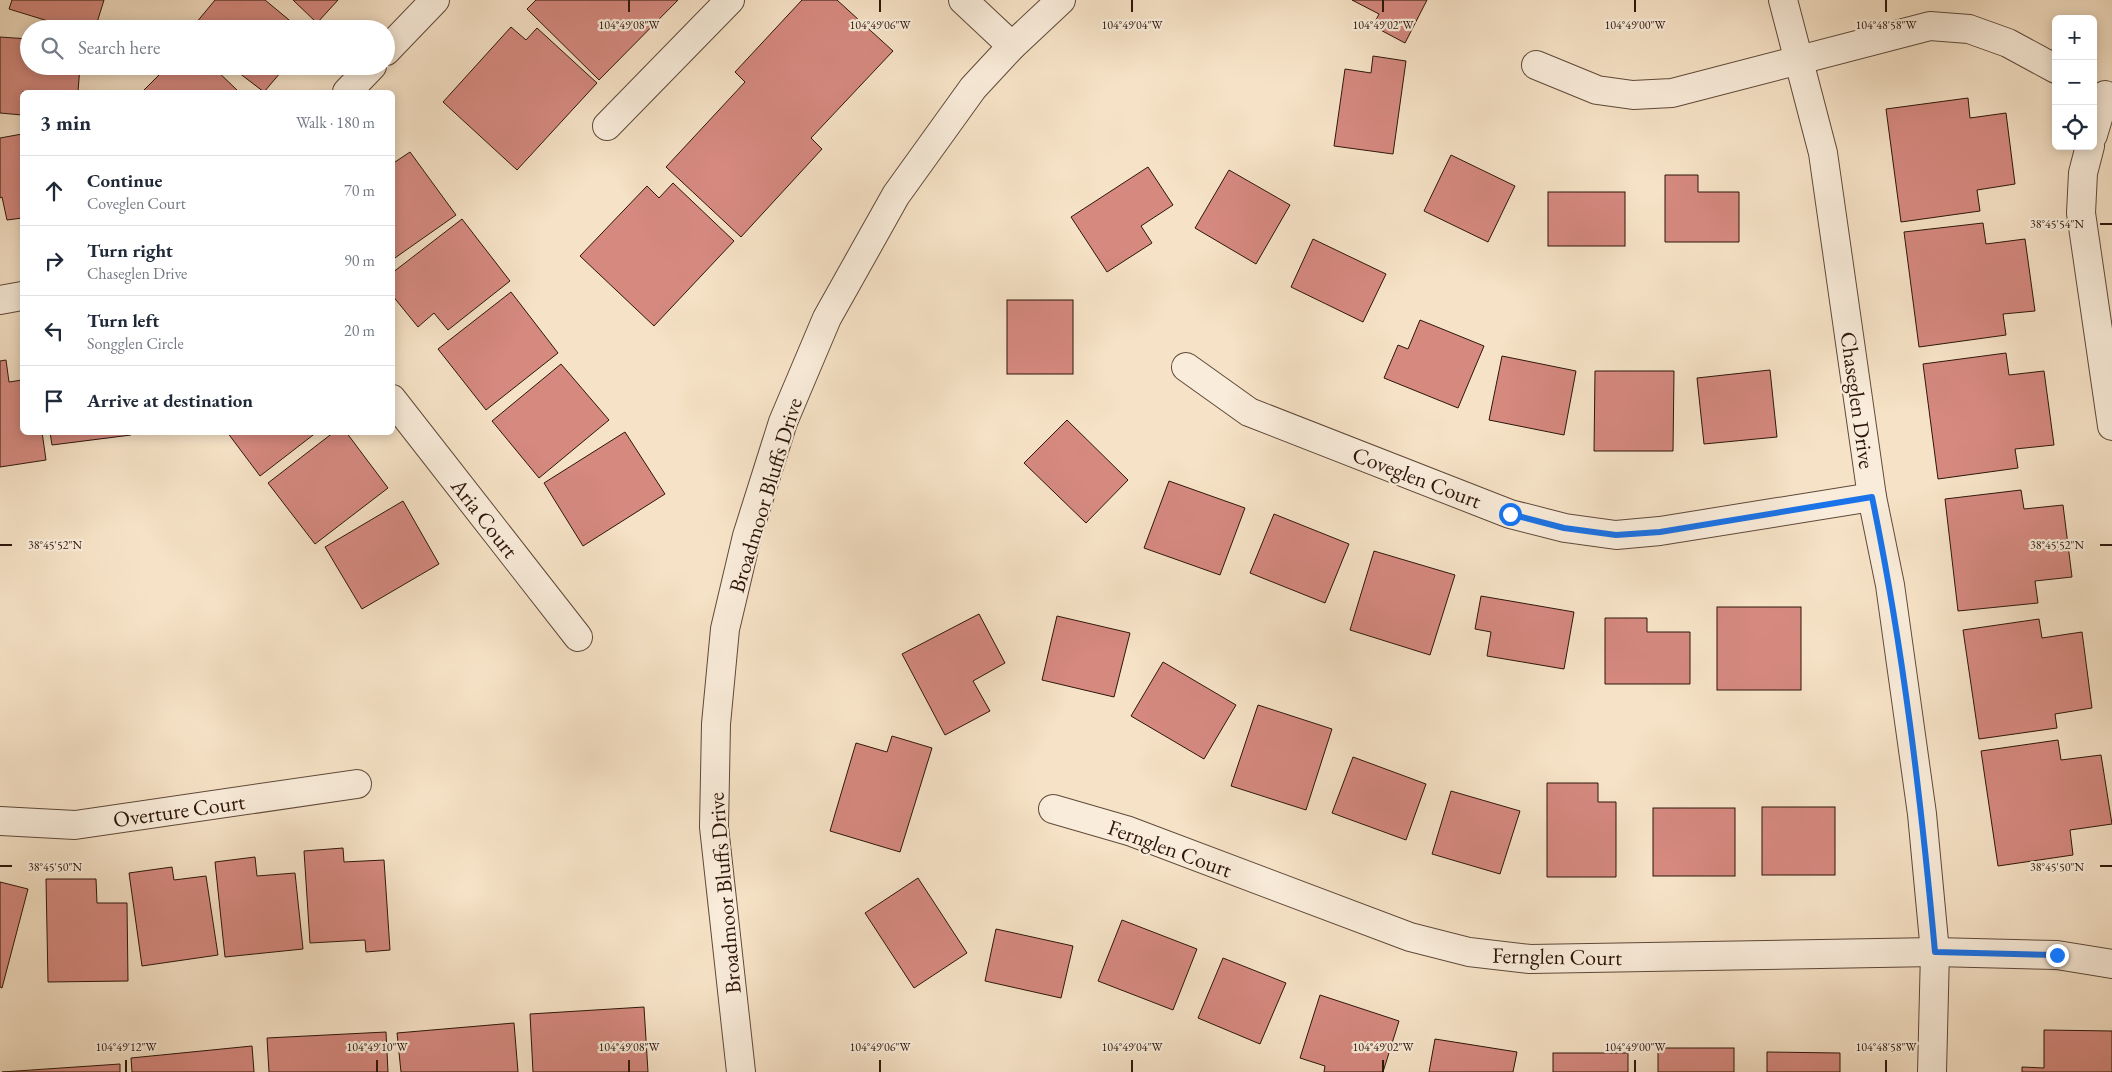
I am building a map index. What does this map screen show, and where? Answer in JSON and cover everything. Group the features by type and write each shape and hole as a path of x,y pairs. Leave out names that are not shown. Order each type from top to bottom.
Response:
{"street":[{"path":"395,42 435,0"},
{"path":"607,126 730,0"},
{"path":"963,0 1012,46"},
{"name":"Broadmoor Bluffs Drive","path":"741,1072 714,827 716,724 725,629 747,536 783,422 828,318 896,196 973,88 1012,46 1061,0"},
{"name":"Chaseglen Drive","path":"1783,0 1823,153 1872,497 1890,585 1920,795 1935,952 1932,1072"},
{"path":"1536,65 1597,90 1633,95 1672,92 1930,26 1969,29 2008,43 2052,67"},
{"path":"349,90 363,75"},
{"path":"2097,119 2103,94"},
{"path":"2089,150 2082,173 2081,213 2112,426"},
{"path":"0,300 20,296"},
{"name":"Coveglen Court","path":"1186,367 1248,412 1510,514 1564,528 1616,535 1660,532 1872,497"},
{"name":"Aria Court","path":"395,403 578,637"},
{"name":"Overture Court","path":"0,821 75,825 357,784"},
{"name":"Fernglen Court","path":"1053,809 1129,831 1410,938 1469,952 1530,959 1935,952 2057,955 2112,964"}],"building":[{"path":"12,0 104,0 98,20 45,20 9,9"},
{"path":"215,0 265,0 289,20 198,20"},
{"path":"293,0 338,0 320,20 314,20"},
{"path":"536,0 678,0 599,80 527,9"},
{"path":"802,0 837,0 893,51 811,138 822,149 741,237 666,167 745,82 735,72"},
{"path":"1352,0 1427,0 1405,43 1373,26 1379,14"},
{"path":"511,27 526,40 537,28 597,83 517,170 443,102"},
{"path":"0,37 20,38 20,75 79,75 78,90 20,90 20,115 0,113"},
{"path":"1373,56 1406,61 1393,154 1334,146 1345,69 1371,73"},
{"path":"159,75 221,75 237,90 144,90"},
{"path":"242,75 278,75 266,90 261,90"},
{"path":"1968,98 1970,118 2006,113 2015,184 1977,190 1980,211 1901,222 1886,109"},
{"path":"20,134 20,218 7,220 2,197 0,198 0,138"},
{"path":"410,152 456,215 395,258 395,162"},
{"path":"1451,155 1515,186 1488,242 1424,211"},
{"path":"1148,167 1173,205 1141,226 1152,243 1107,272 1071,217"},
{"path":"1229,170 1290,205 1256,264 1195,228"},
{"path":"1665,175 1698,175 1698,192 1739,192 1739,242 1665,242"},
{"path":"673,183 734,241 654,326 580,256 647,186 659,198"},
{"path":"1548,192 1625,192 1625,246 1548,246"},
{"path":"462,219 510,281 448,330 434,313 418,327 395,299 395,271"},
{"path":"1983,223 1986,244 2025,239 2035,311 2003,314 2006,335 1919,347 1904,232"},
{"path":"1313,239 1386,274 1363,322 1291,287"},
{"path":"511,292 558,353 486,410 438,349"},
{"path":"1007,300 1073,300 1073,374 1007,374"},
{"path":"1420,320 1484,346 1458,408 1384,378 1398,345 1408,349"},
{"path":"2006,353 2009,375 2044,371 2054,445 2015,449 2018,468 1938,479 1923,364"},
{"path":"1502,356 1576,371 1564,435 1489,420"},
{"path":"6,360 9,382 20,380 20,435 42,435 46,460 0,467 0,361"},
{"path":"561,364 609,420 539,478 492,421"},
{"path":"1770,370 1777,437 1704,444 1697,378"},
{"path":"1595,371 1674,371 1673,451 1594,451"},
{"path":"1067,420 1128,480 1086,523 1024,463"},
{"path":"625,432 665,494 583,546 544,483"},
{"path":"50,435 131,435 52,445"},
{"path":"229,435 313,435 260,476"},
{"path":"330,435 348,435 388,488 315,544 268,483"},
{"path":"1169,481 1245,508 1220,575 1144,548"},
{"path":"2021,490 2024,509 2063,505 2072,577 2035,581 2038,603 1958,611 1945,499"},
{"path":"403,501 439,564 362,609 325,547"},
{"path":"1274,514 1349,544 1325,603 1250,573"},
{"path":"1374,551 1455,575 1430,655 1350,630"},
{"path":"1481,596 1574,612 1564,669 1487,656 1491,632 1475,629"},
{"path":"1717,607 1801,607 1801,690 1717,690"},
{"path":"979,614 1005,663 973,681 990,711 945,735 902,654"},
{"path":"1057,616 1130,633 1114,697 1042,680"},
{"path":"1605,618 1647,618 1647,632 1690,632 1690,684 1605,684"},
{"path":"2039,619 2042,638 2082,632 2092,708 2055,714 2057,728 1979,739 1963,630"},
{"path":"1163,662 1236,705 1204,759 1131,716"},
{"path":"1258,705 1332,729 1306,810 1231,786"},
{"path":"892,736 932,748 900,852 830,831 856,743 887,752"},
{"path":"2058,740 2061,760 2101,755 2112,824 2070,830 2073,855 1998,866 1981,751"},
{"path":"1353,757 1426,784 1406,840 1332,813"},
{"path":"1547,783 1598,783 1598,802 1616,802 1616,877 1547,877"},
{"path":"1451,791 1520,811 1500,874 1432,854"},
{"path":"1762,807 1835,807 1835,875 1762,875"},
{"path":"1653,808 1735,808 1735,876 1653,876"},
{"path":"343,848 344,862 384,860 390,950 366,952 365,940 310,943 304,851"},
{"path":"255,857 257,876 295,873 303,949 225,957 215,862"},
{"path":"172,867 174,880 206,876 218,955 142,966 129,873"},
{"path":"918,878 967,953 914,988 865,913"},
{"path":"46,879 96,879 97,903 127,903 128,981 48,982"},
{"path":"0,882 28,889 2,988 0,987"},
{"path":"1122,920 1197,949 1173,1010 1098,981"},
{"path":"996,929 1073,946 1061,998 985,981"},
{"path":"1223,958 1286,983 1260,1044 1198,1018"},
{"path":"1320,995 1399,1021 1383,1072 1324,1072 1325,1066 1300,1058"},
{"path":"644,1007 648,1072 533,1072 530,1014"},
{"path":"514,1023 518,1072 401,1072 397,1033"},
{"path":"2044,1030 2112,1031 2112,1072 2022,1072 2022,1067 2044,1068"},
{"path":"386,1032 388,1072 269,1072 267,1038"},
{"path":"1435,1039 1517,1052 1513,1072 1429,1072"},
{"path":"252,1046 254,1072 132,1072 131,1058"},
{"path":"1658,1048 1734,1048 1734,1072 1658,1072"},
{"path":"1767,1052 1840,1053 1840,1072 1767,1072"},
{"path":"1553,1053 1628,1053 1628,1072 1553,1072"},
{"path":"120,1064 120,1072 2,1072"}],"route":[{"path":"1510,514 1564,528 1616,535 1660,532 1872,497 1890,585 1922,814 1935,952 2057,955"}]}
